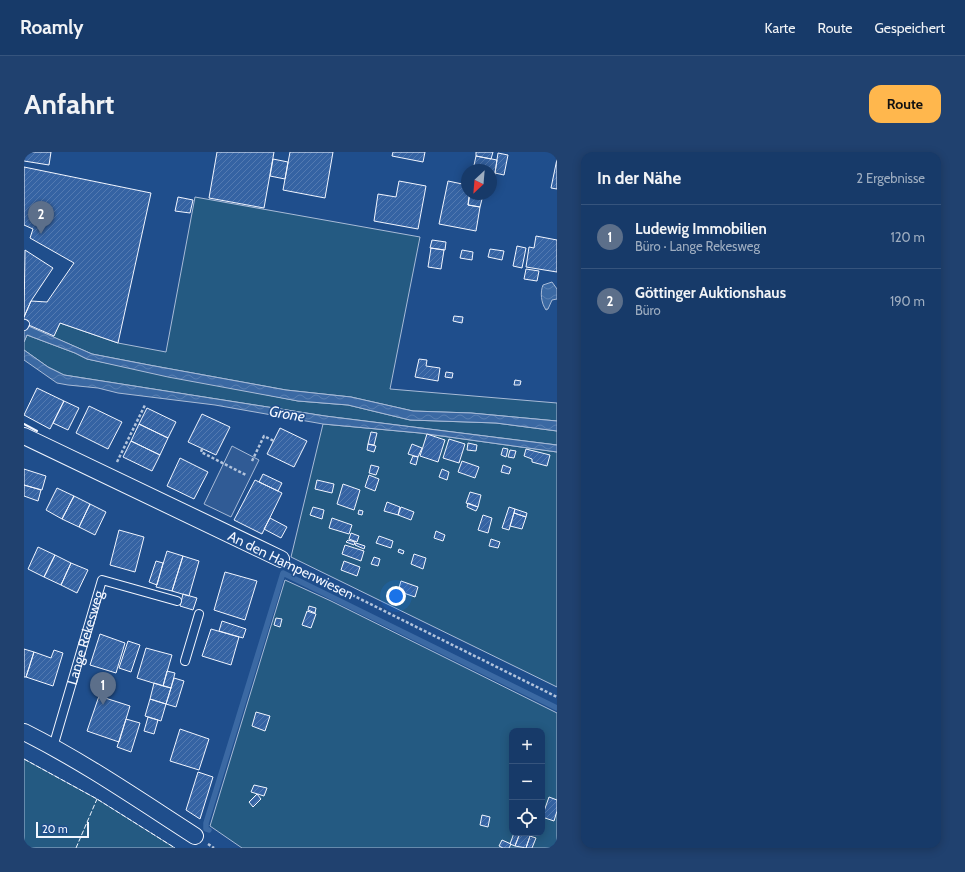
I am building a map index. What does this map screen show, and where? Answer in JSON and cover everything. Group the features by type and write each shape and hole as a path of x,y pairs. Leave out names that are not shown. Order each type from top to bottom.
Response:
{"street":[{"name":"An den Hampenwiesen","path":"24,436 281,559"},
{"path":"24,732 53,747 144,802 196,836"}],"lane":[{"name":"Lange Rekesweg","path":"53,747 102,580 177,601"},
{"path":"185,661 199,614"}],"path":[{"path":"110,477 137,426 145,405"},
{"path":"252,461 264,436 274,441"},
{"path":"202,449 200,452 246,474"},
{"name":"An den Hampenwiesen","path":"281,559 557,697"}],"shaded area":[{"path":"195,197 420,237 390,389 557,403 557,421 471,413 413,411 351,397 286,390 92,354 53,337 60,323 118,343 166,352"},
{"path":"27,335 87,359 298,401 348,405 410,420 496,423 557,431 557,445 325,416 64,375 48,367 24,350 24,342"},
{"path":"323,424 420,433 557,452 557,687 291,557"},
{"path":"232,446 259,460 231,517 204,504"},
{"path":"285,580 331,601 557,713 557,848 242,848 210,826"},
{"path":"24,759 97,799 175,848 24,848"}],"water":[{"path":"552,282 557,289 557,299 552,300 548,309 546,310 542,301 542,288 543,285"},
{"path":"24,324 92,354 286,390 351,397 413,411 471,413 557,421 557,431 496,423 410,420 348,405 298,401 168,377 87,359 27,335 24,342"},
{"name":"Grone","path":"24,350 48,367 64,375 325,416 557,445 557,452 420,433 323,424 215,405 118,393 98,388 57,383 24,360"}],"building":[{"path":"24,152 51,152 49,165 24,161"},
{"path":"217,152 274,152 264,208 209,198"},
{"path":"290,152 333,152 325,198 283,190"},
{"path":"393,152 425,152 423,162 392,156"},
{"path":"476,152 493,152 491,159 476,156"},
{"path":"498,153 508,155 504,175 497,173"},
{"path":"476,156 497,160 496,164 474,164"},
{"path":"273,159 288,162 285,179 270,176"},
{"path":"557,159 557,189 551,188"},
{"path":"24,167 151,193 118,343 60,323 54,336 24,323 24,317 31,301 47,302 74,263 30,238 33,229 24,225"},
{"path":"399,181 426,186 418,229 374,221 378,194 396,197"},
{"path":"448,181 461,184 461,200 469,200 468,205 480,207 476,231 439,224"},
{"path":"178,197 193,200 190,213 175,211"},
{"path":"469,200 482,200 480,207 468,205"},
{"path":"536,236 557,240 557,272 526,267 529,247 534,248"},
{"path":"432,240 446,242 445,250 430,248"},
{"path":"517,246 526,248 522,268 513,266"},
{"path":"431,248 444,250 441,269 428,267"},
{"path":"490,249 504,251 502,260 488,257"},
{"path":"25,250 53,268 31,301 24,317"},
{"path":"462,250 473,252 472,260 460,258"},
{"path":"526,269 539,271 537,281 524,279"},
{"path":"454,316 463,317 462,323 453,321"},
{"path":"419,359 427,360 426,366 440,368 438,381 415,377"},
{"path":"446,372 453,373 452,378 445,377"},
{"path":"515,380 521,381 520,385 514,385"},
{"path":"37,388 64,401 50,429 24,415"},
{"path":"64,401 79,408 68,430 53,423"},
{"path":"89,406 122,422 108,449 76,433"},
{"path":"147,408 176,422 168,438 139,424"},
{"path":"202,414 230,427 216,455 188,442"},
{"path":"139,424 168,438 160,455 131,441"},
{"path":"280,428 307,441 294,467 267,454"},
{"path":"371,432 377,433 374,445 368,444"},
{"path":"427,434 445,440 438,462 420,456"},
{"path":"449,439 465,444 459,463 443,458"},
{"path":"131,441 160,455 152,471 123,457"},
{"path":"468,443 477,445 476,451 467,450"},
{"path":"368,444 376,446 374,452 367,450"},
{"path":"412,444 422,448 418,457 408,454"},
{"path":"503,448 508,449 506,457 501,455"},
{"path":"526,449 550,455 547,466 532,462 532,459 524,456"},
{"path":"510,450 516,451 514,458 508,457"},
{"path":"413,456 418,457 416,465 410,463"},
{"path":"180,458 208,472 194,499 167,486"},
{"path":"462,461 479,467 475,478 458,472"},
{"path":"371,465 379,467 376,475 369,473"},
{"path":"503,465 511,468 509,474 501,472"},
{"path":"24,469 46,476 42,490 24,485"},
{"path":"442,469 449,472 447,480 439,477"},
{"path":"263,474 282,483 278,491 259,482"},
{"path":"369,475 379,479 375,491 365,487"},
{"path":"255,480 282,493 262,534 234,520"},
{"path":"317,480 334,484 332,493 315,489"},
{"path":"343,484 360,490 354,510 337,504"},
{"path":"24,485 41,490 38,501 24,496"},
{"path":"57,488 74,496 62,519 46,510"},
{"path":"470,492 481,495 478,507 466,503"},
{"path":"74,496 90,504 79,527 62,519"},
{"path":"387,502 400,507 398,515 384,511"},
{"path":"468,503 478,507 476,511 467,507"},
{"path":"90,504 106,512 95,535 79,527"},
{"path":"313,507 324,510 322,519 310,515"},
{"path":"401,507 414,512 411,520 398,515"},
{"path":"509,507 515,509 509,530 502,528"},
{"path":"515,509 527,513 526,517 514,513"},
{"path":"359,510 363,511 362,515 358,514"},
{"path":"514,513 526,517 522,529 510,526"},
{"path":"483,515 492,518 488,533 478,530"},
{"path":"270,518 287,527 281,538 264,529"},
{"path":"332,518 352,525 349,534 329,528"},
{"path":"119,530 144,537 135,572 110,565"},
{"path":"436,531 445,535 443,541 434,538"},
{"path":"351,533 359,536 357,542 349,539"},
{"path":"379,536 393,541 391,548 376,543"},
{"path":"491,539 500,542 498,548 489,546"},
{"path":"348,540 355,542 354,545 346,542"},
{"path":"356,543 365,546 364,549 355,545"},
{"path":"345,545 364,551 361,561 342,554"},
{"path":"38,547 55,555 44,577 28,569"},
{"path":"399,549 404,551 403,554 398,552"},
{"path":"167,551 183,556 172,591 156,587"},
{"path":"414,554 426,558 423,569 411,564"},
{"path":"55,555 71,563 61,585 44,577"},
{"path":"183,556 199,561 189,596 172,591"},
{"path":"374,557 380,559 378,566 371,564"},
{"path":"156,561 163,563 157,585 149,582"},
{"path":"344,561 360,567 357,576 341,570"},
{"path":"71,563 88,570 77,593 61,585"},
{"path":"225,572 257,581 245,620 214,610"},
{"path":"401,581 418,587 415,597 398,591"},
{"path":"183,594 197,598 193,610 180,606"},
{"path":"309,606 316,608 315,613 308,610"},
{"path":"307,611 316,614 311,628 302,625"},
{"path":"276,618 282,619 280,627 274,625"},
{"path":"222,621 246,629 243,638 219,631"},
{"path":"211,629 239,637 231,665 202,656"},
{"path":"100,634 125,643 116,673 90,665"},
{"path":"128,641 140,645 131,672 119,668"},
{"path":"146,648 172,655 163,686 137,678"},
{"path":"24,649 34,652 26,677 24,677"},
{"path":"54,650 63,653 53,686 26,677 34,652 51,658"},
{"path":"167,671 175,673 171,688 163,686"},
{"path":"174,678 184,681 176,707 166,704"},
{"path":"154,683 171,688 166,704 150,699"},
{"path":"99,696 130,706 119,742 87,731"},
{"path":"150,699 166,704 161,721 145,716"},
{"path":"256,712 270,716 265,731 252,726"},
{"path":"148,717 158,720 154,734 144,731"},
{"path":"126,719 140,723 131,752 117,747"},
{"path":"180,729 209,739 199,770 170,761"},
{"path":"198,772 213,777 200,819 186,810"},
{"path":"254,785 267,788 264,796 251,792"},
{"path":"257,794 261,799 253,807 249,802"},
{"path":"549,797 557,800 557,811 554,821 545,818 545,808"},
{"path":"482,815 490,817 488,827 480,825"},
{"path":"513,836 519,836 515,846 510,844"},
{"path":"519,836 530,836 526,848 515,846"},
{"path":"530,836 536,838 532,848 526,848"},
{"path":"502,840 511,844 509,848 499,846"}],"waterway":[{"path":"209,830 206,829 206,823 283,573 557,708"}],"fence":[{"path":"24,759 97,799 175,848"},
{"path":"76,848 97,799"}],"wall":[{"path":"24,424 37,431"}],"place":[{"name":"Göttinger Auktionshaus","path":"41,234"},
{"name":"Ludewig Immobilien","path":"103,705"}]}
